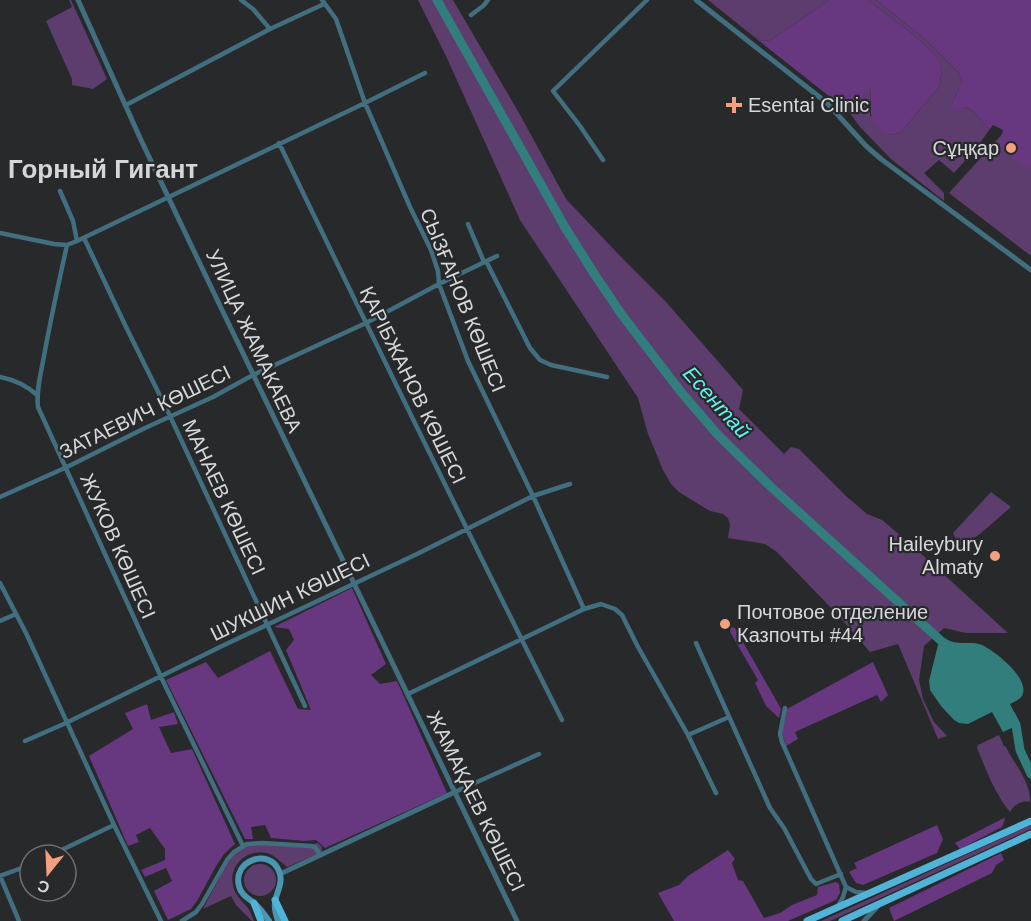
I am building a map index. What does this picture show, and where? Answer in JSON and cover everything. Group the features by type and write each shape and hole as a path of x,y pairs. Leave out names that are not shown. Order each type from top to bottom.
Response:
{"main road":[{"path":"807,921 1031,820"},
{"path":"842,921 1031,834"},
{"path":"269,921 239,888 238,876 246,862 251,860 262,858 274,863 280,874 281,882 275,900 278,921"},
{"path":"275,900 285,921"},
{"path":"254,903 261,921"}],"street":[{"name":"УЛИЦА ЖАМАКАЕВА","path":"78,0 254,375 408,694"},
{"path":"241,0 253,9 270,29"},
{"path":"471,15 488,0"},
{"path":"603,160 553,91 647,0"},
{"path":"696,0 827,103 866,146 1031,270"},
{"path":"126,105 323,2"},
{"name":"СЫЗҒАНОВ КӨШЕСІ","path":"323,2 336,19 365,103 431,250 438,271 439,284 468,361 584,609"},
{"path":"0,233 54,244 77,241 425,73"},
{"name":"ҚАРІБЖАНОВ КӨШЕСІ","path":"279,143 466,530 561,720"},
{"path":"60,191 73,221 77,241"},
{"path":"468,224 530,348 540,360 551,366 607,377"},
{"name":"МАНАЕВ КӨШЕСІ","path":"84,238 305,706"},
{"name":"ЖУКОВ КӨШЕСІ","path":"67,244 37,395 38,407 161,677 243,846"},
{"name":"ЗАТАЕВИЧ КӨШЕСІ","path":"0,497 366,323 497,256"},
{"path":"0,377 12,379 27,386 37,395"},
{"name":"ШУКШИН КӨШЕСІ","path":"25,741 533,496 570,484"},
{"path":"0,583 161,921"},
{"path":"408,694 584,609 601,604 615,609 622,615 638,648 688,735 716,793"},
{"path":"0,621 16,614"},
{"path":"696,643 770,808 784,828 811,879 816,884 822,883 840,874"},
{"name":"ЖАМАҚАЕВ КӨШЕСІ","path":"408,694 517,921"},
{"path":"785,708 780,734 782,742 840,874 846,887 856,892 870,893"},
{"path":"688,735 729,717"},
{"path":"280,874 539,754"},
{"path":"76,843 114,825"},
{"path":"182,921 196,912 227,860 243,846 252,843 315,847 320,855"},
{"path":"18,869 0,876 19,921"},
{"path":"837,907 846,887"},
{"path":"864,921 879,904"}],"shaded area":[{"path":"69,0 71,0 107,79 93,89 72,85 72,79 46,21 72,7"},
{"path":"418,0 453,0 566,199 666,302 743,390 739,409 784,454 791,447 799,449 846,496 867,514 882,520 907,541 1008,633 966,633 944,628 924,646 919,680 923,699 934,722 947,736 938,739 898,644 870,652 777,552 765,544 728,538 730,525 728,518 723,514 710,511 679,492 671,484 648,434 638,398 520,220 446,56"},
{"path":"708,0 829,0 771,40 762,41"},
{"path":"829,0 868,0 934,53 942,72 939,87 900,133 889,135 876,125 871,115 871,87 849,112 753,36 762,41 771,40"},
{"path":"868,0 876,0 926,40 959,73 962,82 952,103 955,111 966,107 990,129 954,173 939,160 924,173 944,193 944,201 891,159 849,112 871,86 870,115 889,135 900,133 939,87 942,72 934,53"},
{"path":"876,0 1031,0 1031,166 1023,168 999,145 1003,130 993,125 990,129 966,107 955,112 951,109 962,82 959,73 926,40"},
{"name":"Сұңқар","path":"1031,102 1031,256 949,193"},
{"path":"991,492 1011,507 980,534 958,547 953,533"},
{"path":"352,588 386,664 371,675 380,684 397,681 447,793 325,848 316,840 271,838 265,825 251,827 253,839 245,839 166,680 206,662 218,678 270,651 298,709 311,710 286,650 294,640 289,629 274,627"},
{"path":"731,627 735,628 780,707 779,718 766,706 755,683 758,680 730,632"},
{"path":"873,662 888,695 881,702 877,695 795,732 798,739 786,746 782,733 787,709"},
{"path":"147,704 151,720 174,712 178,724 159,727 171,753 192,749 235,844 224,854 191,909 168,920 154,891 172,881 166,868 145,877 141,870 165,860 165,849 150,828 136,835 139,842 128,846 89,756 133,729 125,713"},
{"path":"999,735 1025,780 1030,795 1030,802 1018,804 1010,812 995,790 977,748 978,745"},
{"path":"1004,818 1002,827 960,849 955,843"},
{"path":"937,825 943,839 937,853 863,885 856,883 849,872 857,868 854,863"},
{"path":"1031,825 1031,829 830,921 821,921"},
{"path":"318,843 322,847 322,852 287,867 272,855 257,852 243,858 238,863 232,877 234,888 254,921 236,905 231,896 203,909 226,865 237,851 250,845 305,846"},
{"path":"728,850 735,859 732,863 738,880 743,881 764,918 817,895 818,887 836,882 839,884 840,893 836,900 788,921 674,921 658,893 679,885 688,876"},
{"path":"1001,853 1004,860 996,865 992,873 894,921 889,908"},
{"path":"260,864 272,868 276,880 272,892 260,896 248,892 244,880 248,868"}],"water":[{"path":"945,638 954,642 982,645 995,653 1017,674 1023,689 1022,696 1010,704 1020,724 1003,732 992,712 968,724 959,723 941,706 930,690 929,681 938,645"}],"waterway":[{"name":"Есентай","path":"437,0 566,229 622,315 681,392 718,435 770,486 949,648"},
{"name":"Есентай","path":"1011,715 1016,725 1020,750 1031,774"}],"place":[{"name":"Esentai Clinic","path":"734,105"},
{"name":"Сұңқар","path":"1011,148"},
{"name":"Haileybury Almaty","path":"995,556"},
{"name":"Почтовое отделение Казпочты #44","path":"725,624"}],"district":[{"name":"Горный Гигант","path":"103,169"}]}
